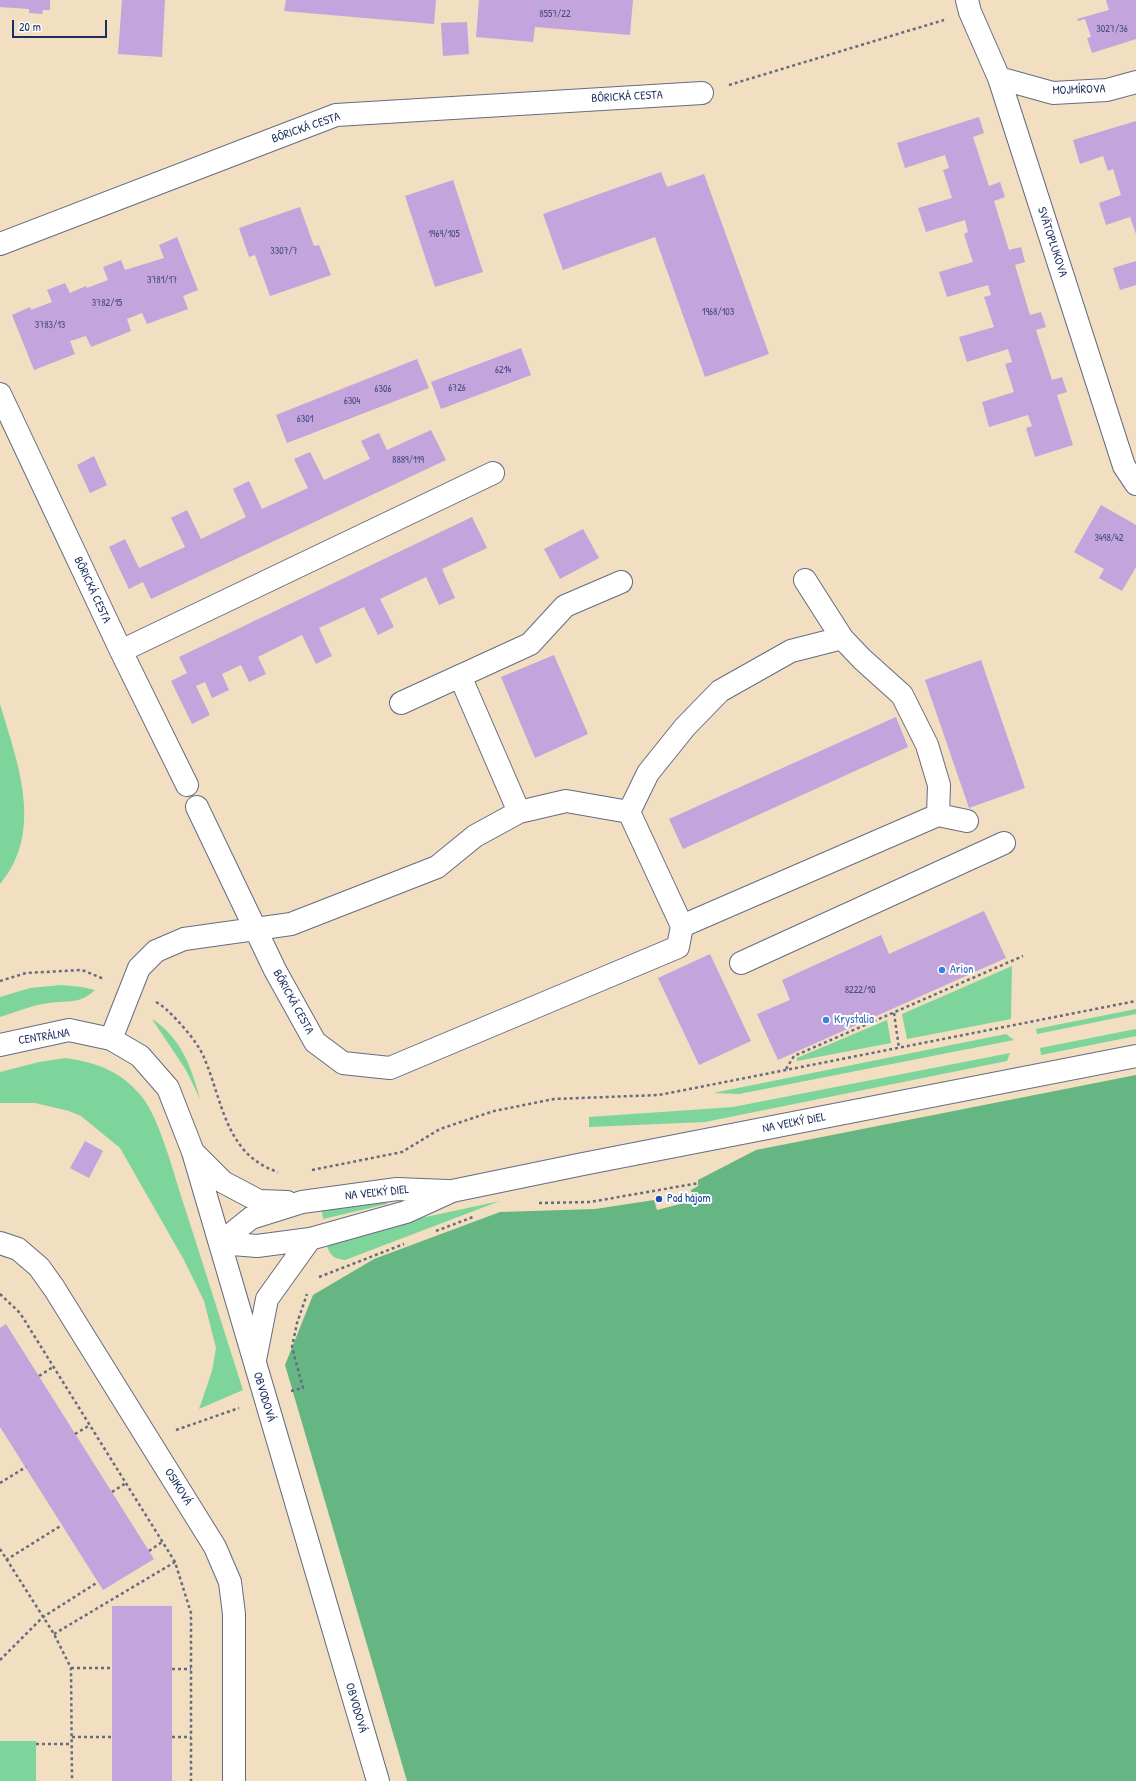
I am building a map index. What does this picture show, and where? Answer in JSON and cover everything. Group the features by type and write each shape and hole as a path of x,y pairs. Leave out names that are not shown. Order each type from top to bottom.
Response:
{"street":[{"name":"SVÄTOPLUKOVA","path":"967,0 970,12 999,78 1124,466 1136,484"},
{"name":"MOJMÍROVA","path":"999,78 1053,93 1106,90 1136,82"},
{"name":"BÔRICKÁ CESTA","path":"0,244 336,115 702,93"},
{"name":"BÔRICKÁ CESTA","path":"0,394 121,651 187,785"},
{"path":"121,651 493,473"},
{"path":"805,580 842,638 862,659 902,695 927,745 937,778 938,815"},
{"path":"400,703 530,644 565,606 621,582"},
{"path":"629,812 648,774 685,727 720,691 791,651 842,638"},
{"path":"460,676 519,812"},
{"path":"111,1039 139,968 156,951 184,939 291,924 437,867 475,836 519,812 566,801 629,812"},
{"name":"BÔRICKÁ CESTA","path":"197,807 275,970 315,1042 343,1063 390,1068 517,1016 678,947 682,926"},
{"path":"629,812 682,926 938,815 967,821"},
{"path":"741,963 1004,843"},
{"name":"CENTRÁLNA","path":"0,1045 69,1030 111,1039"},
{"name":"OBVODOVÁ","path":"111,1039 140,1056 168,1088 193,1152 378,1781"},
{"name":"NA VEĽKÝ DIEL","path":"220,1243 257,1246 310,1239 406,1212 452,1191 1136,1056"},
{"name":"NA VEĽKÝ DIEL","path":"193,1152 223,1182 259,1201 302,1202 397,1189 452,1191"},
{"name":"NA VEĽKÝ DIEL","path":"220,1243 251,1218 302,1202"},
{"path":"254,1363 267,1300 310,1239"},
{"name":"OSIKOVÁ","path":"0,1243 18,1249 39,1267 54,1288 215,1547 230,1582 234,1614 234,1781"}],"path":[{"path":"702,93 947,19"},
{"path":"786,1070 794,1056 1023,956"},
{"path":"0,981 26,973 82,970 130,988 163,1006 183,1027 205,1058 230,1131 247,1155 266,1168 284,1174"},
{"path":"311,1171 402,1152 440,1129 494,1111 554,1099 659,1095 1136,1001"},
{"path":"894,1013 899,1048"},
{"path":"536,1204 590,1202 699,1183"},
{"path":"431,1233 476,1216"},
{"path":"320,1276 409,1242"},
{"path":"0,1294 20,1313 175,1562 191,1613 191,1781"},
{"path":"39,1376 53,1367"},
{"path":"75,1434 90,1425"},
{"path":"0,1483 26,1467"},
{"path":"112,1492 126,1483"},
{"path":"6,1560 62,1524"},
{"path":"149,1550 162,1542"},
{"path":"0,1549 54,1634 71,1668 72,1781"},
{"path":"54,1634 175,1562"},
{"path":"0,1660 43,1617 98,1582"},
{"path":"71,1668 112,1668"},
{"path":"172,1669 191,1669"},
{"path":"72,1737 112,1737"},
{"path":"172,1737 191,1737"},
{"path":"36,1744 72,1744"}],"green space":[{"path":"0,704 14,749 19,772 23,796 24,819 21,842 14,863 0,884"},
{"path":"1012,966 1011,1019 907,1039 902,1014"},
{"path":"61,985 95,990 84,998 78,1000 36,1005 0,1017 0,997 30,988"},
{"path":"1136,1009 1136,1014 1037,1034 1036,1029"},
{"path":"152,1019 171,1035 184,1054 200,1099 186,1070"},
{"path":"887,1020 891,1043 797,1061 797,1058"},
{"path":"1136,1029 1136,1036 1041,1055 1040,1048"},
{"path":"1006,1034 1014,1040 739,1094 713,1093"},
{"path":"1010,1053 1007,1061 705,1122 589,1127 589,1117 733,1107"},
{"path":"66,1058 99,1066 126,1081 142,1097 154,1117 169,1158 243,1390 199,1409 212,1371 216,1348 204,1301 184,1260 120,1148 81,1116 69,1111 35,1103 0,1103 0,1072 39,1062"},
{"path":"1136,1075 1136,1781 407,1781 285,1365 313,1295 374,1259 500,1212 595,1209 654,1200 657,1210 692,1201 691,1190 698,1186 698,1180 756,1150"},
{"path":"385,1200 387,1204 323,1219 322,1211"},
{"path":"500,1201 345,1260 338,1259 333,1256 327,1246 345,1237 370,1229"},
{"path":"0,1741 36,1741 36,1781 0,1781"}],"building":[{"path":"0,0 50,0 50,10 43,10 42,14 29,13 29,9 0,7"},
{"path":"122,0 165,0 162,57 118,54"},
{"path":"286,0 436,0 434,24 284,11"},
{"path":"479,0 633,0 630,35 535,27 533,42 476,37"},
{"path":"1106,0 1136,0 1136,39 1092,53 1087,38 1091,37 1085,19 1078,21 1077,19 1109,10"},
{"path":"467,22 469,54 443,56 441,23"},
{"path":"979,117 984,133 973,137 989,186 1000,182 1005,197 994,201 1009,250 1021,247 1025,262 1015,265 1030,315 1041,312 1046,327 1036,330 1052,380 1062,377 1067,392 1057,395 1073,445 1035,457 1026,428 1032,426 1028,415 989,427 982,402 1014,392 1005,364 1012,362 1008,349 967,362 959,337 994,327 984,297 991,295 988,285 947,297 939,272 973,262 964,234 968,232 965,220 926,232 918,208 952,198 943,170 949,168 945,155 905,168 897,143"},
{"path":"1136,121 1136,234 1130,217 1106,225 1099,203 1121,195 1113,169 1108,171 1103,156 1080,164 1073,140"},
{"path":"661,172 667,187 704,174 769,354 705,377 655,237 563,270 543,214"},
{"path":"453,180 483,272 435,287 405,196"},
{"path":"300,207 314,246 319,245 331,275 270,296 255,255 249,257 239,228"},
{"path":"177,237 198,290 183,296 188,309 147,324 142,313 127,319 131,331 91,347 86,336 70,341 75,354 34,370 12,315 30,307 31,310 52,302 47,290 65,283 70,293 86,286 87,288 108,280 103,267 121,260 125,270 164,258 159,245"},
{"path":"1136,261 1136,285 1120,290 1113,268"},
{"path":"521,348 531,375 441,409 431,382"},
{"path":"417,359 429,388 287,443 276,415"},
{"path":"431,430 446,460 151,599 143,582 129,589 109,547 125,539 139,568 185,547 171,518 187,510 201,539 246,517 233,489 249,481 262,509 308,488 294,459 310,452 324,480 370,459 361,441 379,433 387,450"},
{"path":"94,456 107,485 90,493 77,465"},
{"path":"1101,505 1136,525 1136,567 1122,591 1099,578 1104,569 1074,552"},
{"path":"472,517 487,548 442,569 455,598 439,605 426,577 380,599 394,627 378,635 364,607 319,628 332,656 316,664 302,635 258,657 266,674 249,682 241,665 222,674 229,690 212,698 205,682 196,686 210,715 192,724 171,681 187,673 179,657"},
{"path":"583,529 599,558 560,579 544,549"},
{"path":"554,655 588,734 535,758 501,677"},
{"path":"981,660 1025,788 969,808 925,680"},
{"path":"896,717 908,747 683,849 669,819"},
{"path":"984,911 1006,958 778,1060 757,1014 790,1000 782,980 881,935 889,954"},
{"path":"710,954 751,1041 699,1065 658,978"},
{"path":"85,1141 103,1151 89,1178 70,1168"},
{"path":"6,1324 154,1559 103,1590 0,1427 0,1328"},
{"path":"112,1606 172,1606 172,1781 112,1781"}],"place":[{"name":"Arion","path":"942,970"},
{"name":"Krystalia","path":"826,1020"},
{"name":"Pod hájom","path":"659,1199"}]}
